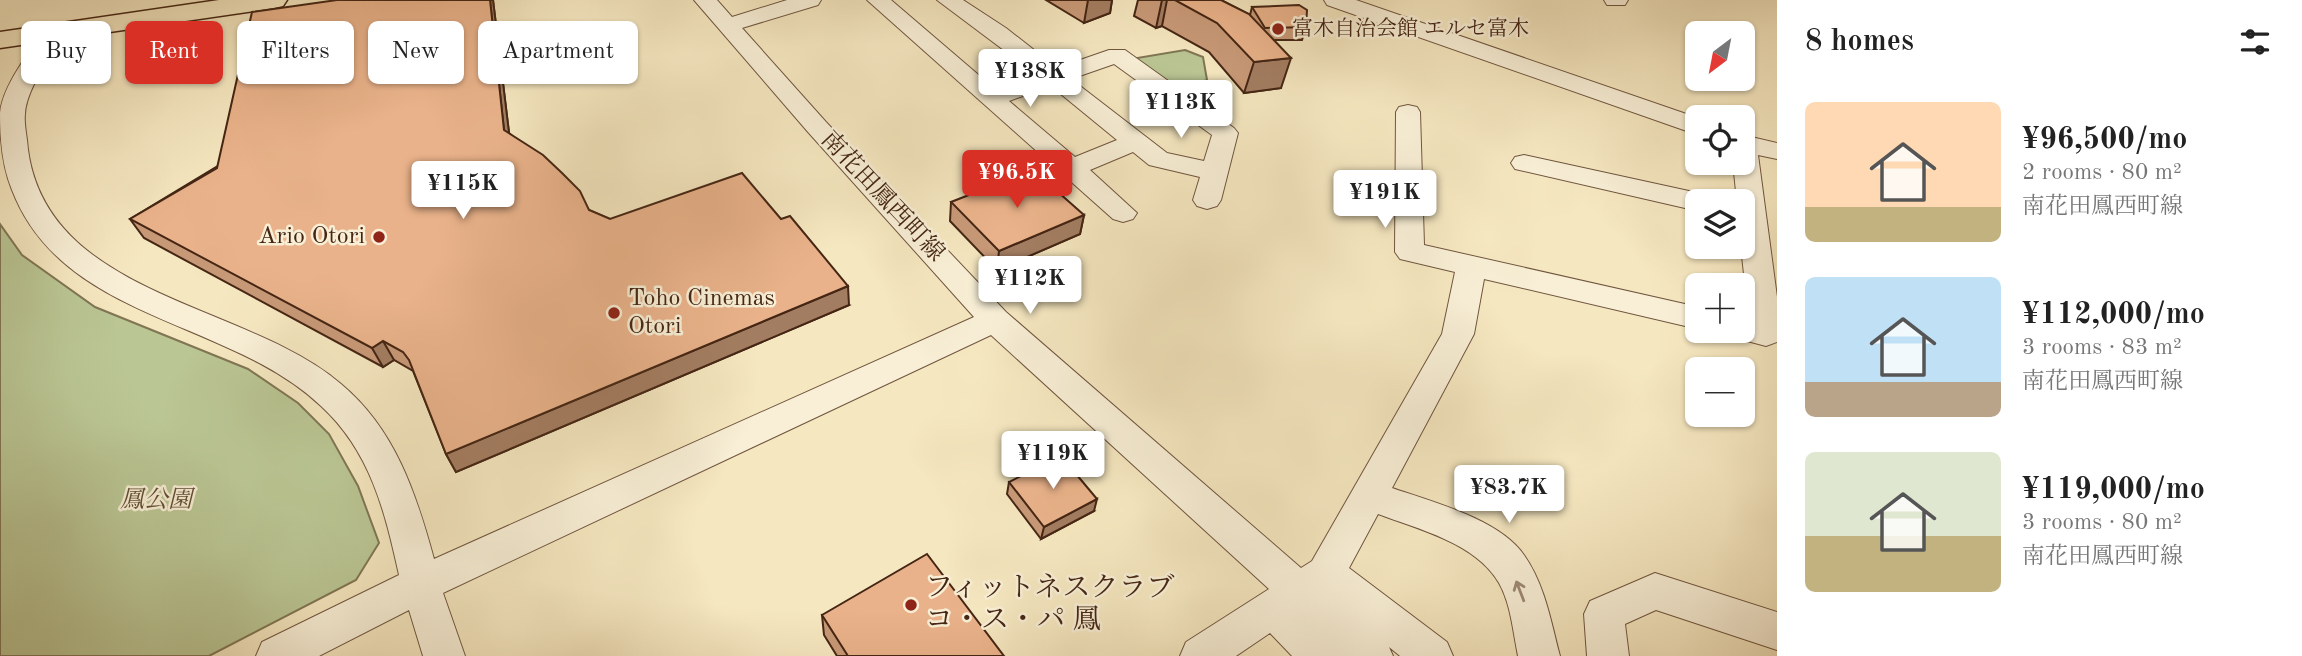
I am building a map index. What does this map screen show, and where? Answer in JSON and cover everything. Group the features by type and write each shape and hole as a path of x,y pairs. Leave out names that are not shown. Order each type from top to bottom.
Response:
{"main road":[{"path":"0,30 204,0"},
{"path":"111,24 274,0"},
{"path":"0,40 21,37"}],"street":[{"name":"南花田鳳西町線","path":"705,0 817,127 995,320 1299,590"},
{"path":"727,25 810,0"},
{"path":"878,0 1123,213"},
{"path":"948,0 998,33 1158,159 1214,172"},
{"path":"1335,0 1685,122"},
{"path":"991,99 1117,55 1225,133 1207,200"},
{"path":"26,84 13,111 8,133 8,173 21,215 37,236 77,268 118,291 270,353 313,380 350,413 389,470 444,656"},
{"path":"1408,112 1410,253 1685,315"},
{"path":"1071,168 1134,142"},
{"path":"1755,146 1777,151"},
{"path":"1524,163 1685,199"},
{"path":"1749,175 1757,219 1766,334 1755,331"},
{"path":"1200,656 1299,590 1369,495 1458,334 1471,268"},
{"path":"277,656 421,583 995,320"},
{"path":"1369,495 1466,534 1485,544 1505,560 1521,588 1539,656"},
{"path":"1299,590 1348,650"},
{"path":"1299,590 1432,656"},
{"path":"1614,653 1604,614 1655,591 1777,631"}],"green space":[{"path":"1185,50 1203,57 1207,80 1178,92 1131,59"},
{"name":"鳳公園","path":"0,224 22,255 95,307 248,369 298,403 329,434 358,486 379,543 356,580 209,656 0,656"}],"building":[{"name":"Ario Otori","path":"337,0 490,0 492,21 478,21 478,84 499,84 504,130 543,155 580,191 589,210 610,219 742,173 781,219 790,216 848,286 446,454 409,360 403,352 383,341 372,348 130,219 217,168 237,79 237,84 354,84 354,21 250,21 252,12"},
{"path":"1175,0 1221,0 1249,14 1291,58 1254,62 1217,23"},
{"path":"1299,5 1307,10 1306,27 1265,28 1252,7"},
{"path":"1033,170 1084,215 999,251 951,202"},
{"path":"1061,456 1097,499 1044,527 1009,482"},
{"name":"フィットネスクラブ コ・ス・パ 鳳","path":"927,554 1004,656 848,656 822,615"}],"place":[{"name":"富木自治会館 エルセ富木","path":"1278,29"},
{"name":"Ario Otori","path":"379,237"},
{"name":"Toho Cinemas Otori","path":"614,313"},
{"name":"フィットネスクラブ コ・ス・パ 鳳","path":"911,605"}]}
